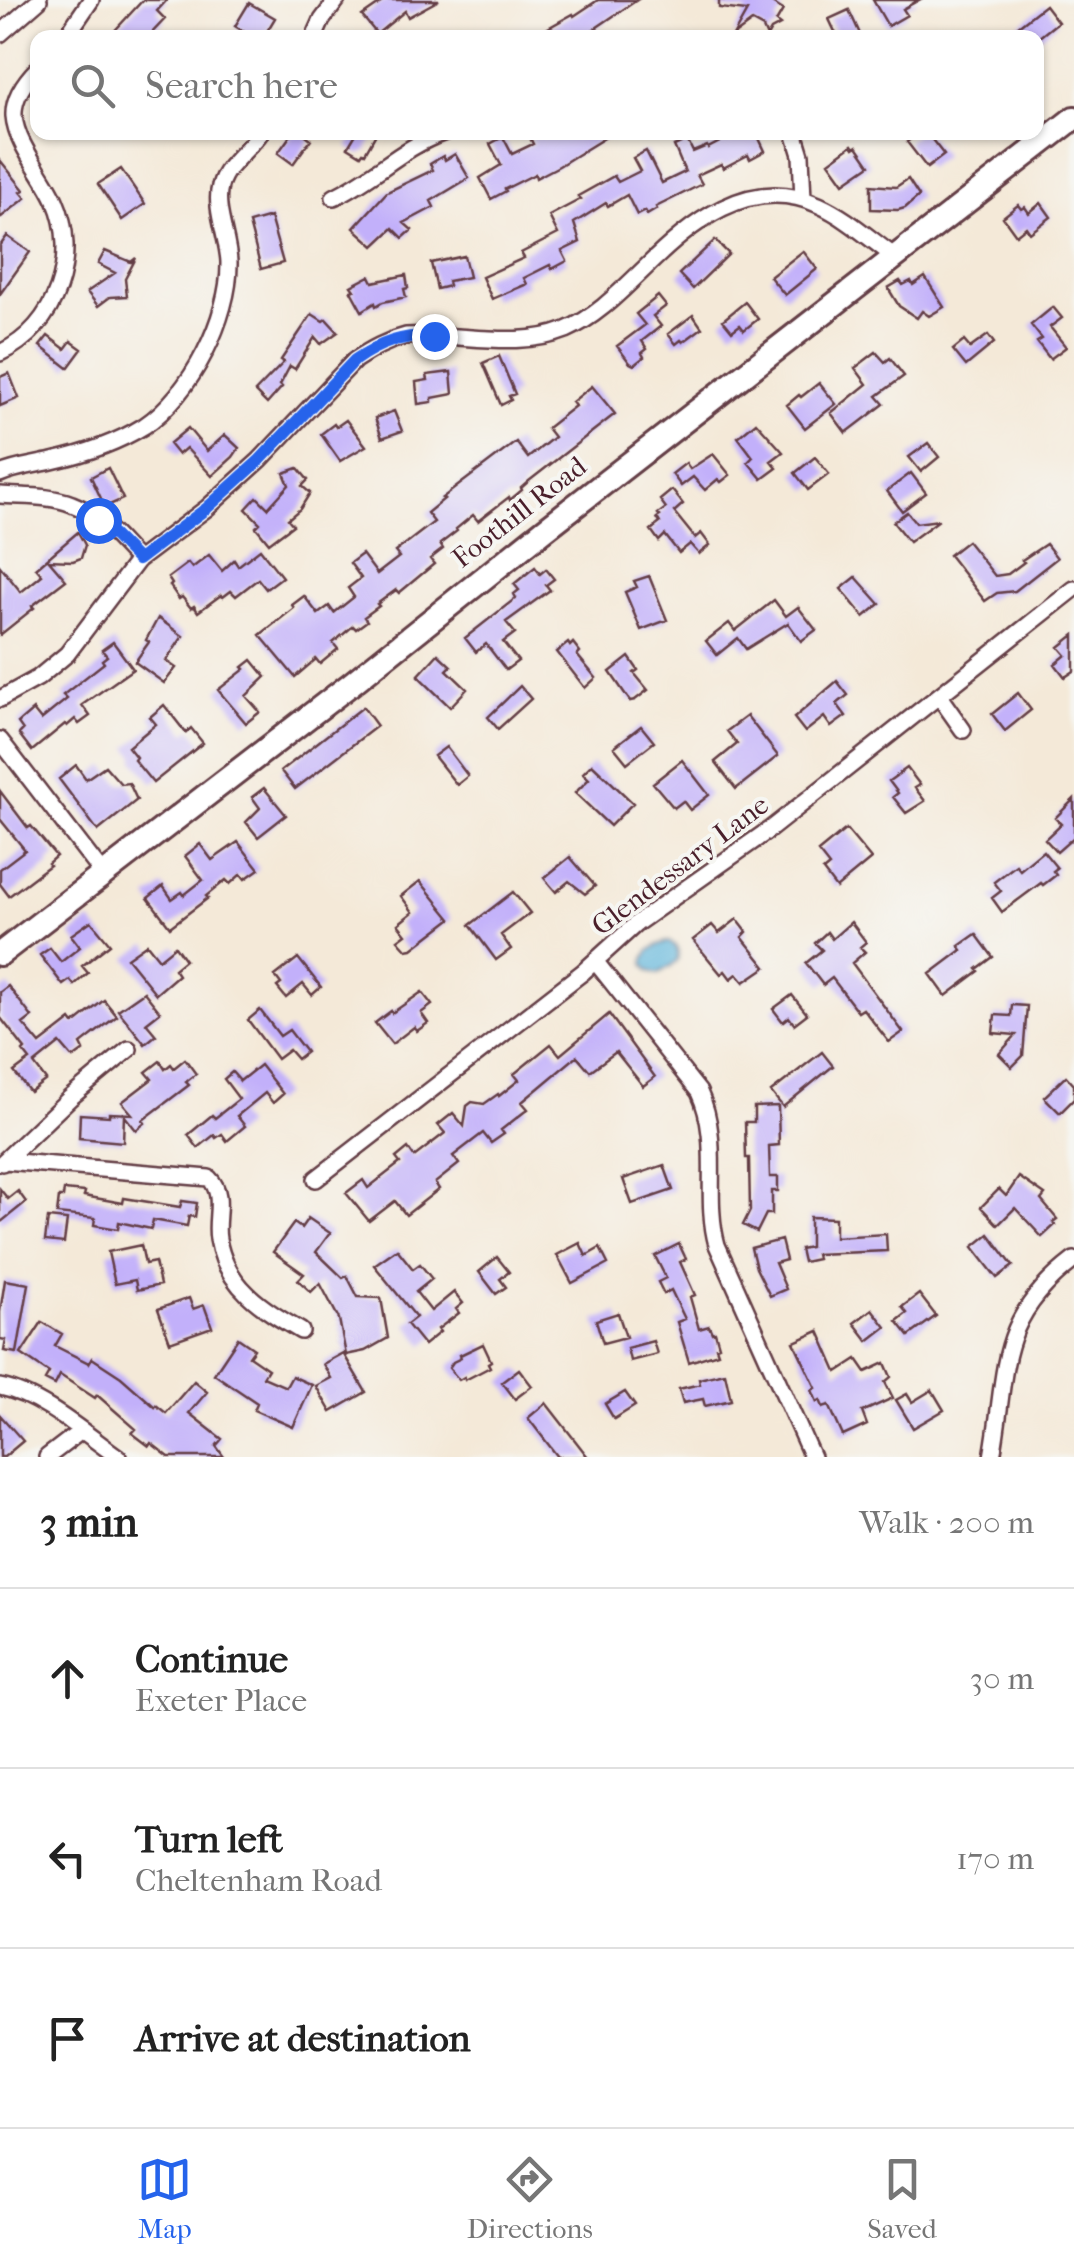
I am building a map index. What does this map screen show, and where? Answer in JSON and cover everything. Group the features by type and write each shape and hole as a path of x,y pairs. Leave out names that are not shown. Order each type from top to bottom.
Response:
{"main road":[{"name":"Foothill Road","path":"0,954 1074,118"}],"street":[{"path":"0,34 39,0"},
{"path":"70,30 91,0"},
{"path":"318,30 337,0"},
{"path":"0,353 42,320 58,292 64,267 63,224 55,200 14,120 16,103 30,78"},
{"path":"0,474 119,440 147,424 180,392 215,330 229,278 220,186 228,169 255,140"},
{"path":"334,197 355,188 422,140"},
{"path":"796,140 803,199"},
{"path":"0,699 38,678 68,654 138,560 234,484 355,360 372,348 406,336 519,339 569,328 592,316 678,236 712,212 761,197 803,199 829,210 895,257"},
{"path":"0,495 50,499 76,506 98,520 138,560"},
{"name":"Glendessary Lane","path":"316,1179 596,960 636,924 769,830 1074,589"},
{"path":"938,696 963,730"},
{"path":"0,740 103,874"},
{"path":"596,960 704,1102 710,1130 711,1216 717,1245 812,1457"},
{"path":"2,1162 129,1049"},
{"path":"2,1162 209,1178 218,1190 218,1241 230,1273 249,1298 301,1331"},
{"path":"992,1457 1004,1368 1014,1332 1037,1292 1074,1260"},
{"path":"0,1387 24,1395 118,1457"},
{"path":"47,1457 81,1431"}],"water":[{"path":"668,942 677,949 677,962 658,974 649,971 644,964 646,955 655,946"}],"building":[{"path":"143,0 167,0 157,11 165,19 155,30 115,30"},
{"path":"385,0 439,0 408,17 405,11 382,30 374,30 362,16"},
{"path":"598,0 637,0 593,30 549,30"},
{"path":"719,0 767,0 783,10 776,22 780,25 771,30 752,22 736,30 747,11 719,8"},
{"path":"873,0 919,0 903,9 907,15 888,26"},
{"path":"249,3 275,18 268,30 241,30 235,26"},
{"path":"1045,5 1058,22 1044,33 1044,30 1013,30"},
{"path":"849,10 858,30 834,30 829,19"},
{"path":"287,140 310,140 293,164 278,153"},
{"path":"352,140 372,140 361,155 348,147"},
{"path":"505,140 512,154 533,144 531,140 601,140 559,166 536,178 535,174 491,199 480,178 501,165 490,144"},
{"path":"687,140 693,152 724,140 760,140 765,151 697,175 702,184 647,215 645,211 637,215 627,195 608,206 606,203 574,223 580,242 562,251 567,261 524,278 527,284 492,299 482,277 524,258 521,253 558,234 549,216 614,176 618,182 640,171 633,158 646,151 662,183 685,172 674,146"},
{"path":"932,140 944,155 927,168 907,142"},
{"path":"852,145 857,146 870,165 844,183 829,162"},
{"path":"455,154 469,178 431,201 434,207 404,223 412,230 403,238 393,228 374,246 354,228 387,192 433,170 430,164 443,156 445,160"},
{"path":"0,160 26,198 0,218"},
{"path":"121,169 145,204 122,220 98,184"},
{"path":"908,179 919,196 905,208 871,209 871,185 896,187"},
{"path":"1041,203 1051,217 1030,233 1026,227 1016,235 1003,217 1018,205 1029,213"},
{"path":"270,217 283,263 261,269 249,223"},
{"path":"7,236 30,252 0,294 0,246"},
{"path":"715,240 729,254 693,289 679,274"},
{"path":"105,251 131,262 136,258 125,279 127,296 110,297 98,306 87,292 115,273 98,264"},
{"path":"803,251 817,269 785,295 770,277"},
{"path":"464,256 469,277 448,281 449,286 437,289 431,263"},
{"path":"406,275 406,297 376,306 375,303 362,311 351,291 351,286 370,276 373,282"},
{"path":"925,277 944,307 929,316 922,311 917,318 899,306 888,288 900,281 903,285 911,281 913,285"},
{"path":"658,296 666,306 653,316 661,326 642,341 647,349 634,365 617,346 645,325 636,314"},
{"path":"745,302 758,319 744,330 740,325 732,331 723,320"},
{"path":"1053,307 1062,318 1050,327 1066,347 1050,359 1037,342 1042,339 1031,325"},
{"path":"312,314 326,319 338,332 321,344 315,337 295,369 290,366 282,387 267,404 255,392 284,362 281,360"},
{"path":"693,315 702,328 676,344 668,334"},
{"path":"988,335 994,343 966,366 953,350 964,341 970,348"},
{"path":"48,336 65,349 71,341 82,349 68,368 40,346"},
{"path":"876,352 885,362 890,358 904,376 877,396 884,404 846,433 831,413 867,384 855,368"},
{"path":"499,356 515,394 501,405 483,363"},
{"path":"451,372 453,394 418,404 416,382 428,380 427,375"},
{"path":"9,373 19,398 0,406 0,377"},
{"path":"819,383 836,404 805,428 787,405"},
{"path":"592,386 615,414 510,500 509,497 478,521 473,515 440,544 443,549 430,559 434,564 399,593 396,590 377,604 364,617 367,621 356,629 353,626 333,643 338,649 320,664 316,659 295,677 260,635 304,596 318,614 329,606 334,613 354,597 348,588 361,578 350,563 362,554 377,574 399,557 395,552 434,522 427,513 442,498 516,442 528,458 554,437 547,428 575,406 572,402"},
{"path":"394,411 402,431 382,438 375,418"},
{"path":"346,420 366,446 340,461 321,434"},
{"path":"756,422 783,452 771,461 777,468 762,479 748,462 753,457 738,437"},
{"path":"188,428 207,451 225,435 239,448 212,476 186,448 178,455 169,444"},
{"path":"928,443 939,457 921,472 909,457"},
{"path":"713,454 730,475 705,490 693,477 681,486 672,474 686,463 690,469"},
{"path":"815,457 829,474 808,490 795,473"},
{"path":"108,468 123,499 105,507 91,477"},
{"path":"298,468 308,480 302,486 310,493 288,519 293,525 269,543 256,527 260,523 246,509 257,497 268,508 289,485 284,473"},
{"path":"911,473 926,493 902,511 887,491"},
{"path":"672,490 683,504 674,512 695,538 701,533 710,545 699,554 690,544 679,553 665,535 659,541 651,530 660,523 658,514 666,508 660,500"},
{"path":"907,512 916,523 939,520 909,542 893,522"},
{"path":"78,532 85,545 81,558 49,560 66,580 0,635 0,566 21,592 42,575 36,568"},
{"path":"967,541 995,576 1008,574 1046,544 1057,558 1015,591 997,593 985,601 949,555"},
{"path":"260,549 282,577 266,589 258,579 236,596 231,591 221,595 198,612 182,597 179,599 170,586 168,578 188,563 192,568 209,555 222,571 234,560 238,566"},
{"path":"535,567 540,574 546,569 554,579 546,585 550,590 506,622 515,633 503,642 518,661 506,670 486,644 476,652 465,638 516,598 514,594 519,590 514,584"},
{"path":"649,576 667,620 641,630 625,592 637,587 634,581"},
{"path":"856,577 880,604 864,617 841,589"},
{"path":"774,600 786,616 798,607 816,630 801,641 788,623 746,649 738,638 717,655 706,641 729,623 735,631"},
{"path":"158,618 183,636 166,661 176,668 164,683 135,662 149,642 146,640"},
{"path":"1074,635 1074,671 1065,677 1055,664 1066,655 1059,647"},
{"path":"113,642 133,669 82,705 90,716 79,724 75,719 65,724 32,751 19,734 23,730 18,723 33,710 41,720 67,699 63,695 104,663 102,660 107,656 102,650"},
{"path":"573,643 580,652 577,655 596,678 585,688 557,652"},
{"path":"438,654 451,666 447,670 467,689 450,707 418,676"},
{"path":"629,657 638,670 634,673 648,690 630,701 610,672"},
{"path":"252,660 266,677 246,696 260,712 246,723 218,690"},
{"path":"837,681 848,695 837,704 846,716 831,727 824,717 805,732 794,718"},
{"path":"520,686 531,699 498,729 488,717"},
{"path":"1018,693 1031,710 1005,731 992,714"},
{"path":"164,705 186,733 191,728 203,743 153,783 128,747 156,724 150,717"},
{"path":"363,707 377,726 295,789 281,771"},
{"path":"747,716 778,756 736,789 715,762 737,744 727,731"},
{"path":"641,726 654,742 627,763 614,747"},
{"path":"446,747 468,776 457,785 434,756"},
{"path":"682,760 709,795 690,810 683,801 674,808 653,783"},
{"path":"592,764 633,803 610,826 575,793 589,779 583,773"},
{"path":"76,765 86,779 105,766 121,784 129,783 137,800 98,831 59,779"},
{"path":"907,768 920,785 915,788 925,801 906,813 893,797 898,793 889,781"},
{"path":"264,788 286,815 258,837 246,822 260,808 252,797"},
{"path":"0,791 56,856 9,896 0,884 0,869 25,850 0,819"},
{"path":"1074,799 1074,837 1057,852 1045,839 1061,824 1055,818"},
{"path":"846,829 871,859 836,888 823,871 829,866 818,852"},
{"path":"238,842 259,869 245,879 241,874 230,884 226,880 170,927 148,898 163,886 172,899 203,880 185,856 200,844 212,860"},
{"path":"1043,851 1057,868 1053,871 1056,875 1002,912 992,898 1001,891 994,882 1016,865 1020,870"},
{"path":"570,857 595,886 585,894 569,881 556,892 544,878"},
{"path":"420,881 451,919 407,950 398,940 406,934 398,924 413,912 401,896"},
{"path":"513,892 530,913 501,935 511,949 496,960 470,925"},
{"path":"737,919 747,932 742,937 766,967 744,982 737,974 731,979 725,971 721,974 693,940 712,925 719,933"},
{"path":"91,921 110,944 82,966 88,973 74,985 70,980 63,985 40,955 50,948 61,962 80,947 71,935"},
{"path":"851,922 866,942 860,947 865,952 852,963 903,1032 889,1042 863,1009 858,1012 832,978 823,985 806,963 822,950 815,943 827,932 832,939"},
{"path":"976,934 993,957 946,996 930,974"},
{"path":"147,944 159,959 175,946 185,960 174,969 178,975 156,994 127,958"},
{"path":"298,958 321,987 312,995 303,984 286,998 277,987 281,984 275,976"},
{"path":"8,986 32,1017 23,1024 40,1044 104,1000 117,1016 81,1044 84,1050 73,1058 60,1043 34,1064 46,1080 30,1092 14,1072 30,1060 0,1017 0,992"},
{"path":"144,992 160,1012 146,1023 156,1035 145,1044 118,1010"},
{"path":"422,992 432,1005 421,1013 428,1023 417,1031 414,1027 392,1044 375,1023"},
{"path":"792,995 807,1014 794,1024 789,1017 783,1022 773,1009"},
{"path":"1012,1005 1027,1006 1023,1056 1012,1067 999,1054 1016,1035 993,1033 995,1015 1011,1016"},
{"path":"260,1010 280,1036 289,1030 306,1052 297,1059 289,1050 277,1059 248,1020"},
{"path":"609,1014 655,1077 643,1086 616,1052 590,1071 577,1056 522,1102 528,1109 501,1130 504,1134 491,1143 483,1133 453,1156 459,1164 435,1183 439,1189 406,1215 395,1201 369,1221 346,1193 363,1180 368,1188 400,1163 396,1158 408,1148 414,1157 445,1133 438,1125 453,1113 464,1126 467,1106 472,1102 484,1104 499,1096 519,1080 514,1074 551,1044 560,1055"},
{"path":"822,1052 833,1066 783,1107 771,1092"},
{"path":"185,1059 196,1074 186,1082 189,1085 143,1120 145,1123 136,1130 124,1115 123,1142 79,1138 80,1114 132,1114 122,1102 152,1079 146,1072 160,1061 165,1069 171,1064 174,1068"},
{"path":"260,1065 283,1094 273,1103 265,1093 237,1116 245,1126 227,1141 222,1134 216,1138 214,1135 198,1148 188,1135 239,1099 224,1079 232,1072 240,1081"},
{"path":"1066,1076 1074,1085 1074,1099 1060,1113 1044,1097"},
{"path":"778,1106 779,1145 769,1146 770,1177 778,1177 778,1191 772,1191 772,1214 766,1214 757,1232 743,1225 750,1211 745,1122 754,1122 754,1107"},
{"path":"664,1165 673,1190 632,1204 623,1179"},
{"path":"1019,1177 1045,1195 1041,1200 1057,1219 1042,1237 1015,1208 998,1225 981,1207 999,1189 1006,1196"},
{"path":"0,1189 8,1199 18,1191 26,1202 0,1223"},
{"path":"64,1190 123,1203 124,1198 180,1207 182,1201 197,1203 195,1217 189,1216 187,1226 153,1220 151,1229 119,1222 118,1229 94,1225 95,1218 57,1214"},
{"path":"810,1217 835,1218 835,1237 886,1234 887,1251 816,1254 817,1259 803,1262 800,1249 810,1247"},
{"path":"48,1218 67,1220 64,1243 45,1241"},
{"path":"308,1218 330,1233 316,1252 343,1278 347,1276 358,1297 381,1298 388,1338 365,1351 346,1355 339,1319 320,1283 311,1292 298,1280 304,1274 273,1252 294,1223 301,1228"},
{"path":"989,1234 1013,1266 997,1278 973,1247"},
{"path":"781,1240 786,1260 775,1263 786,1289 770,1296 751,1248"},
{"path":"580,1243 586,1256 600,1248 608,1264 572,1283 557,1255"},
{"path":"679,1244 686,1259 680,1262 695,1295 690,1297 699,1329 709,1326 719,1346 718,1353 689,1362 677,1322 685,1319 671,1290 664,1294 658,1282 666,1278 655,1256"},
{"path":"141,1245 145,1264 155,1262 160,1285 137,1290 135,1280 115,1284 108,1252"},
{"path":"397,1249 413,1269 420,1264 432,1279 416,1292 431,1311 454,1292 463,1303 456,1309 459,1313 424,1345 407,1324 416,1317 374,1265"},
{"path":"497,1257 509,1272 500,1279 506,1287 496,1294 479,1272"},
{"path":"5,1280 29,1284 17,1353 4,1351 6,1340 0,1339"},
{"path":"919,1294 936,1316 909,1336 897,1321 907,1313 902,1307"},
{"path":"189,1298 193,1309 204,1305 212,1327 170,1342 158,1309"},
{"path":"872,1309 886,1327 868,1341 854,1323"},
{"path":"618,1313 626,1337 603,1343 596,1320"},
{"path":"42,1322 62,1334 55,1346 89,1363 92,1358 166,1413 194,1381 207,1392 189,1413 222,1439 216,1446 224,1457 169,1457 132,1433 136,1429 97,1395 95,1398 60,1375 55,1385 45,1380 49,1373 21,1354"},
{"path":"819,1331 837,1372 857,1359 866,1372 885,1363 891,1377 885,1382 893,1398 862,1412 867,1425 843,1436 829,1405 823,1407 820,1400 817,1402 812,1390 816,1388 794,1342"},
{"path":"238,1338 254,1349 249,1356 268,1369 263,1377 286,1387 292,1376 312,1385 293,1427 254,1410 257,1403 214,1374"},
{"path":"653,1341 657,1354 630,1361 627,1348"},
{"path":"483,1344 490,1367 459,1380 449,1368 453,1362"},
{"path":"343,1353 366,1392 331,1412 316,1386 331,1378 323,1364"},
{"path":"519,1369 532,1386 515,1399 502,1382"},
{"path":"725,1373 731,1400 705,1406 703,1399 683,1403 679,1389"},
{"path":"932,1390 944,1410 913,1428 896,1400 907,1394 912,1402"},
{"path":"625,1392 635,1406 614,1419 605,1404"},
{"path":"546,1403 588,1457 558,1457 528,1418"},
{"path":"0,1415 23,1441 4,1457 0,1457"}],"route":[{"path":"98,520 138,560 207,508 260,460 355,360 390,340 434,336"}]}
